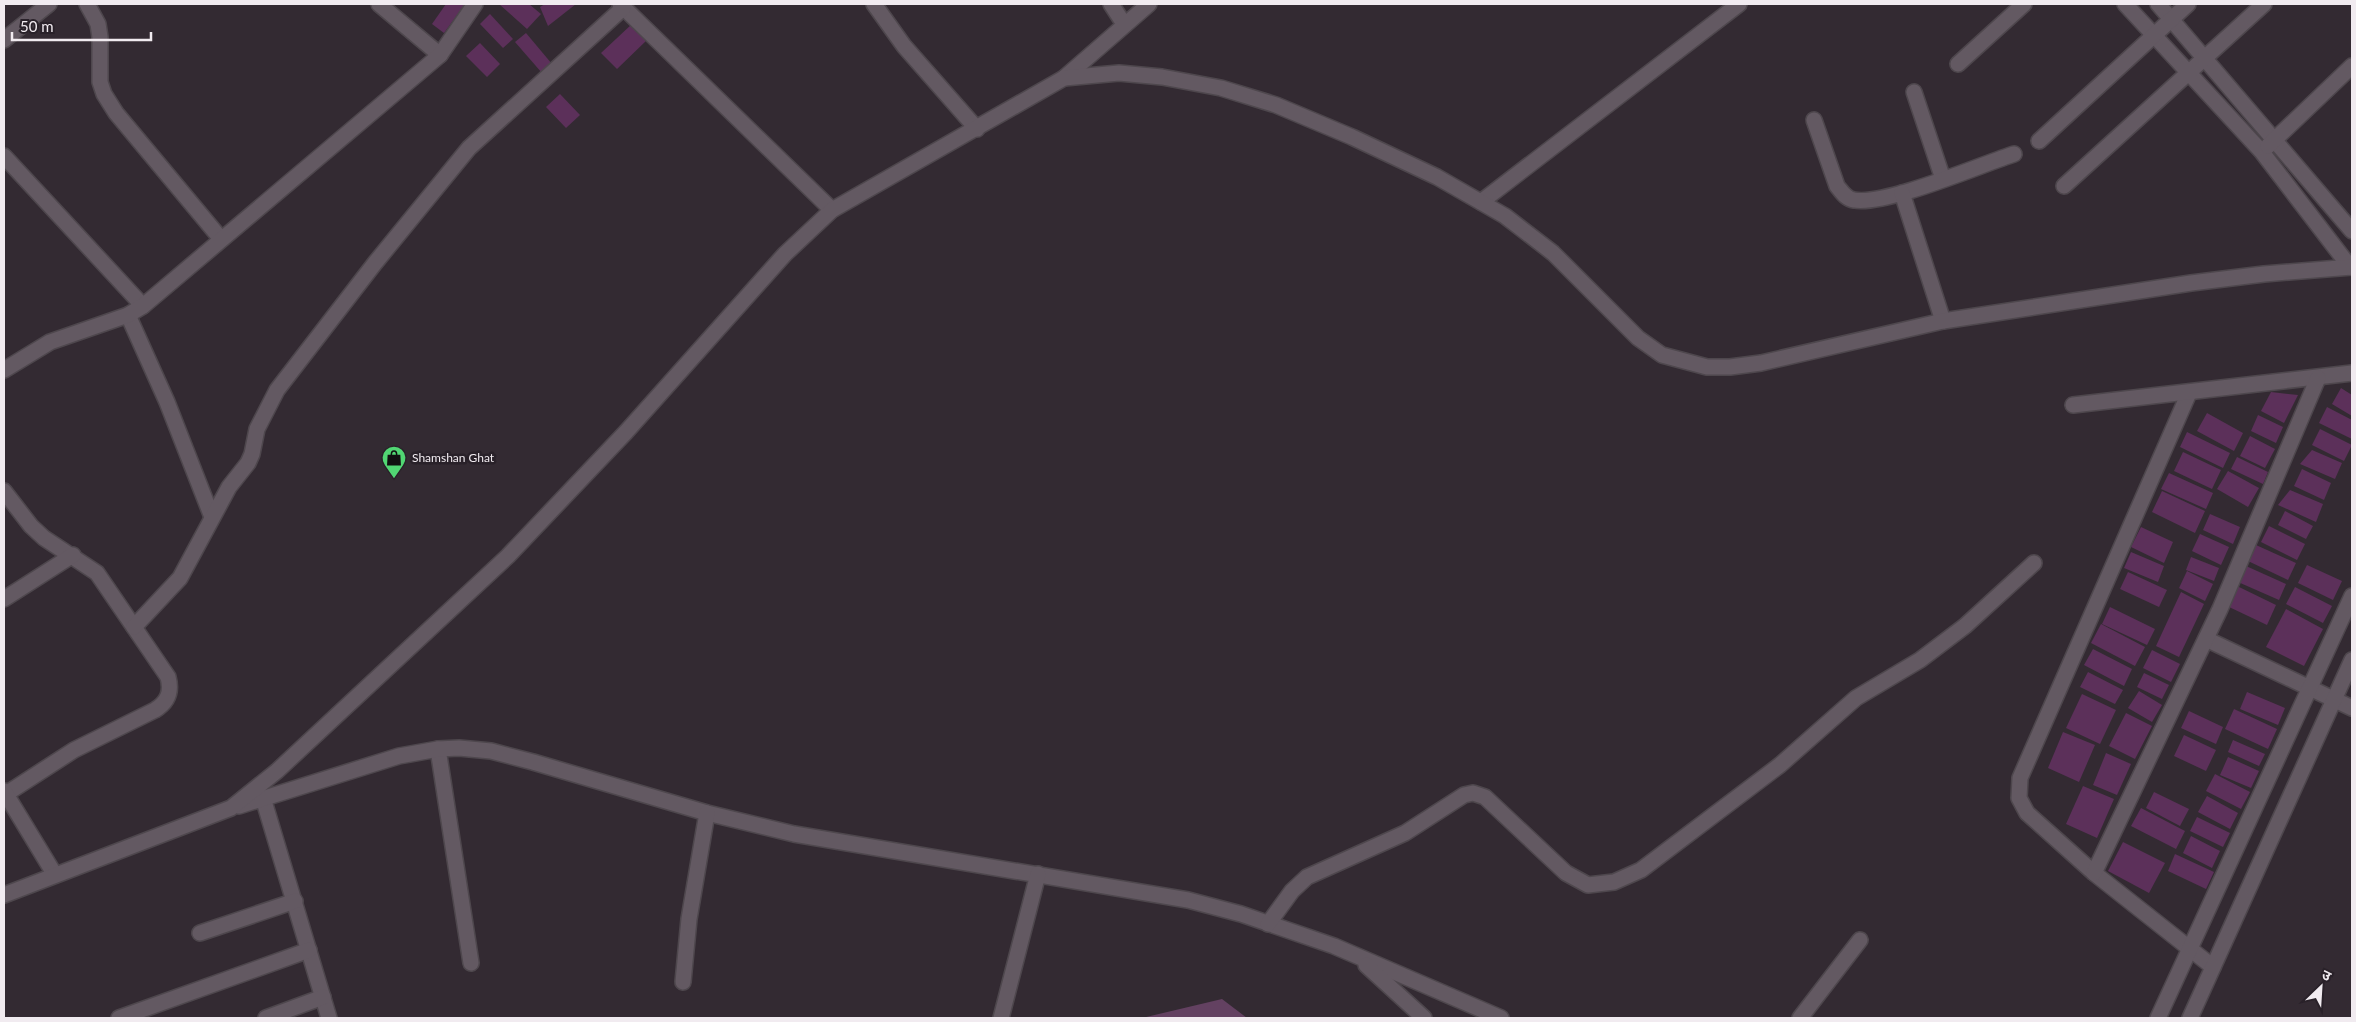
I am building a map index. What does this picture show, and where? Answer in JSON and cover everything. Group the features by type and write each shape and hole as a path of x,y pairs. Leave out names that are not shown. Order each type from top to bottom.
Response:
{"street":[{"path":"4,40 49,4"},
{"path":"87,4 99,30 102,48 100,82 104,94 133,134 221,239"},
{"path":"380,4 440,55"},
{"path":"4,370 50,342 128,315 143,306 440,55 475,4"},
{"path":"874,4 904,46 977,129"},
{"path":"1111,4 1124,24"},
{"path":"231,808 277,771 508,556 626,432 785,254 832,210 1064,78 1149,4"},
{"path":"1482,202 1739,4"},
{"path":"1958,64 2024,4"},
{"path":"2125,4 2262,152 2351,267"},
{"path":"2158,4 2352,231"},
{"path":"2040,141 2188,4"},
{"path":"2064,186 2264,4"},
{"path":"134,627 180,578 229,487 248,463 252,454 257,429 277,390 375,263 469,148 622,6 832,210"},
{"path":"2262,152 2352,66"},
{"path":"1064,78 1119,74 1162,77 1221,88 1276,106 1352,137 1437,177 1505,216 1553,253 1638,338 1662,355 1707,367 1730,367 1760,363 1943,321 2191,283 2264,274 2351,267"},
{"path":"1914,92 1944,179"},
{"path":"1814,120 1837,186 1844,195 1853,200 1865,201 1902,193 2014,154"},
{"path":"4,156 143,306"},
{"path":"1902,193 1943,321"},
{"path":"128,315 168,402 212,517"},
{"path":"2073,405 2318,378 2352,372"},
{"path":"2094,873 2206,639 2318,378"},
{"path":"2189,393 2020,778 2019,798 2028,813 2094,873 2213,967"},
{"path":"4,491 31,526 44,538 97,573 168,677 170,686 164,704 74,750 5,793 55,875"},
{"path":"4,599 72,555"},
{"path":"1268,924 1292,891 1307,877 1342,859 1393,839 1464,795 1473,793 1485,798 1566,873 1581,883 1588,886 1614,882 1641,870 1780,765 1856,698 1920,660 1965,626 2034,563"},
{"path":"2158,1018 2352,596"},
{"path":"2206,639 2352,708"},
{"path":"2190,1018 2352,660"},
{"path":"4,895 231,808 399,756 438,749 459,748 508,756 707,813 834,842 1188,900 1268,924 1356,956 1501,1018"},
{"path":"438,749 471,963"},
{"path":"263,798 329,1018"},
{"path":"683,982 689,919 707,813"},
{"path":"1001,1018 1038,874"},
{"path":"200,933 295,901"},
{"path":"1800,1018 1860,940"},
{"path":"119,1018 309,950"},
{"path":"1356,956 1424,1018"},
{"path":"266,1018 323,997"}],"shaded area":[{"path":"1222,999 1247,1018 1142,1018"}],"building":[{"path":"446,4 465,4 444,33 432,24"},
{"path":"499,4 529,4 541,14 527,29"},
{"path":"545,4 576,4 548,26 540,7"},
{"path":"490,14 513,39 503,48 480,24"},
{"path":"632,24 647,40 617,69 601,53"},
{"path":"526,33 552,64 542,73 515,42"},
{"path":"480,43 500,64 487,77 466,56"},
{"path":"560,94 580,115 566,128 546,107"},
{"path":"2341,388 2352,395 2352,416 2332,404"},
{"path":"2271,392 2298,395 2284,423 2261,411"},
{"path":"2327,407 2352,420 2352,439 2319,423"},
{"path":"2207,413 2243,433 2234,451 2197,431"},
{"path":"2258,415 2283,427 2276,443 2251,431"},
{"path":"2320,429 2352,445 2344,461 2312,445"},
{"path":"2187,432 2230,453 2223,468 2180,447"},
{"path":"2250,436 2275,449 2265,468 2240,456"},
{"path":"2312,450 2342,463 2335,479 2300,464"},
{"path":"2183,452 2221,470 2212,489 2174,471"},
{"path":"2237,457 2268,472 2263,484 2231,469"},
{"path":"2302,469 2331,483 2324,500 2294,486"},
{"path":"2228,471 2259,488 2248,507 2217,489"},
{"path":"2169,473 2213,493 2206,509 2161,489"},
{"path":"2290,490 2323,504 2316,522 2278,505"},
{"path":"2162,491 2205,511 2195,533 2152,512"},
{"path":"2285,511 2313,526 2306,539 2278,525"},
{"path":"2210,514 2240,527 2233,544 2203,530"},
{"path":"2269,526 2305,544 2297,560 2261,542"},
{"path":"2141,527 2173,542 2164,563 2131,547"},
{"path":"2200,534 2229,547 2221,565 2192,551"},
{"path":"2256,545 2296,563 2288,580 2248,561"},
{"path":"2131,552 2164,566 2158,582 2124,568"},
{"path":"2191,557 2219,568 2214,581 2186,570"},
{"path":"2307,565 2342,581 2333,600 2298,583"},
{"path":"2246,566 2286,584 2279,600 2238,582"},
{"path":"2187,571 2213,584 2205,601 2179,588"},
{"path":"2128,572 2167,590 2159,607 2120,589"},
{"path":"2237,586 2276,605 2267,625 2227,606"},
{"path":"2295,587 2332,606 2323,623 2286,604"},
{"path":"2181,592 2204,604 2179,657 2156,646"},
{"path":"2110,607 2155,629 2147,645 2102,624"},
{"path":"2286,609 2323,629 2304,666 2266,647"},
{"path":"2101,624 2145,647 2135,666 2091,643"},
{"path":"2093,649 2132,669 2124,686 2084,665"},
{"path":"2152,650 2180,664 2171,682 2143,668"},
{"path":"2088,672 2123,690 2115,704 2080,687"},
{"path":"2144,673 2169,685 2162,699 2137,687"},
{"path":"2139,691 2162,705 2152,722 2128,708"},
{"path":"2247,692 2285,708 2278,725 2240,709"},
{"path":"2082,694 2116,710 2100,744 2066,728"},
{"path":"2234,709 2277,729 2268,749 2225,729"},
{"path":"2189,711 2223,727 2216,744 2181,728"},
{"path":"2126,713 2152,726 2135,759 2109,746"},
{"path":"2063,732 2095,745 2079,782 2048,768"},
{"path":"2184,735 2216,750 2206,771 2174,756"},
{"path":"2233,740 2265,754 2259,766 2228,752"},
{"path":"2106,753 2131,764 2117,795 2093,785"},
{"path":"2228,757 2259,771 2251,788 2220,775"},
{"path":"2215,774 2250,792 2241,809 2206,791"},
{"path":"2083,786 2114,799 2097,838 2066,824"},
{"path":"2154,792 2189,809 2180,826 2146,808"},
{"path":"2207,796 2238,813 2230,829 2198,812"},
{"path":"2141,808 2185,831 2176,849 2131,826"},
{"path":"2197,817 2230,833 2223,847 2190,831"},
{"path":"2191,836 2220,851 2212,868 2183,853"},
{"path":"2123,842 2165,863 2149,893 2108,871"},
{"path":"2175,854 2214,872 2206,889 2168,871"}],"place":[{"name":"Shamshan Ghat","path":"394,479"}]}
